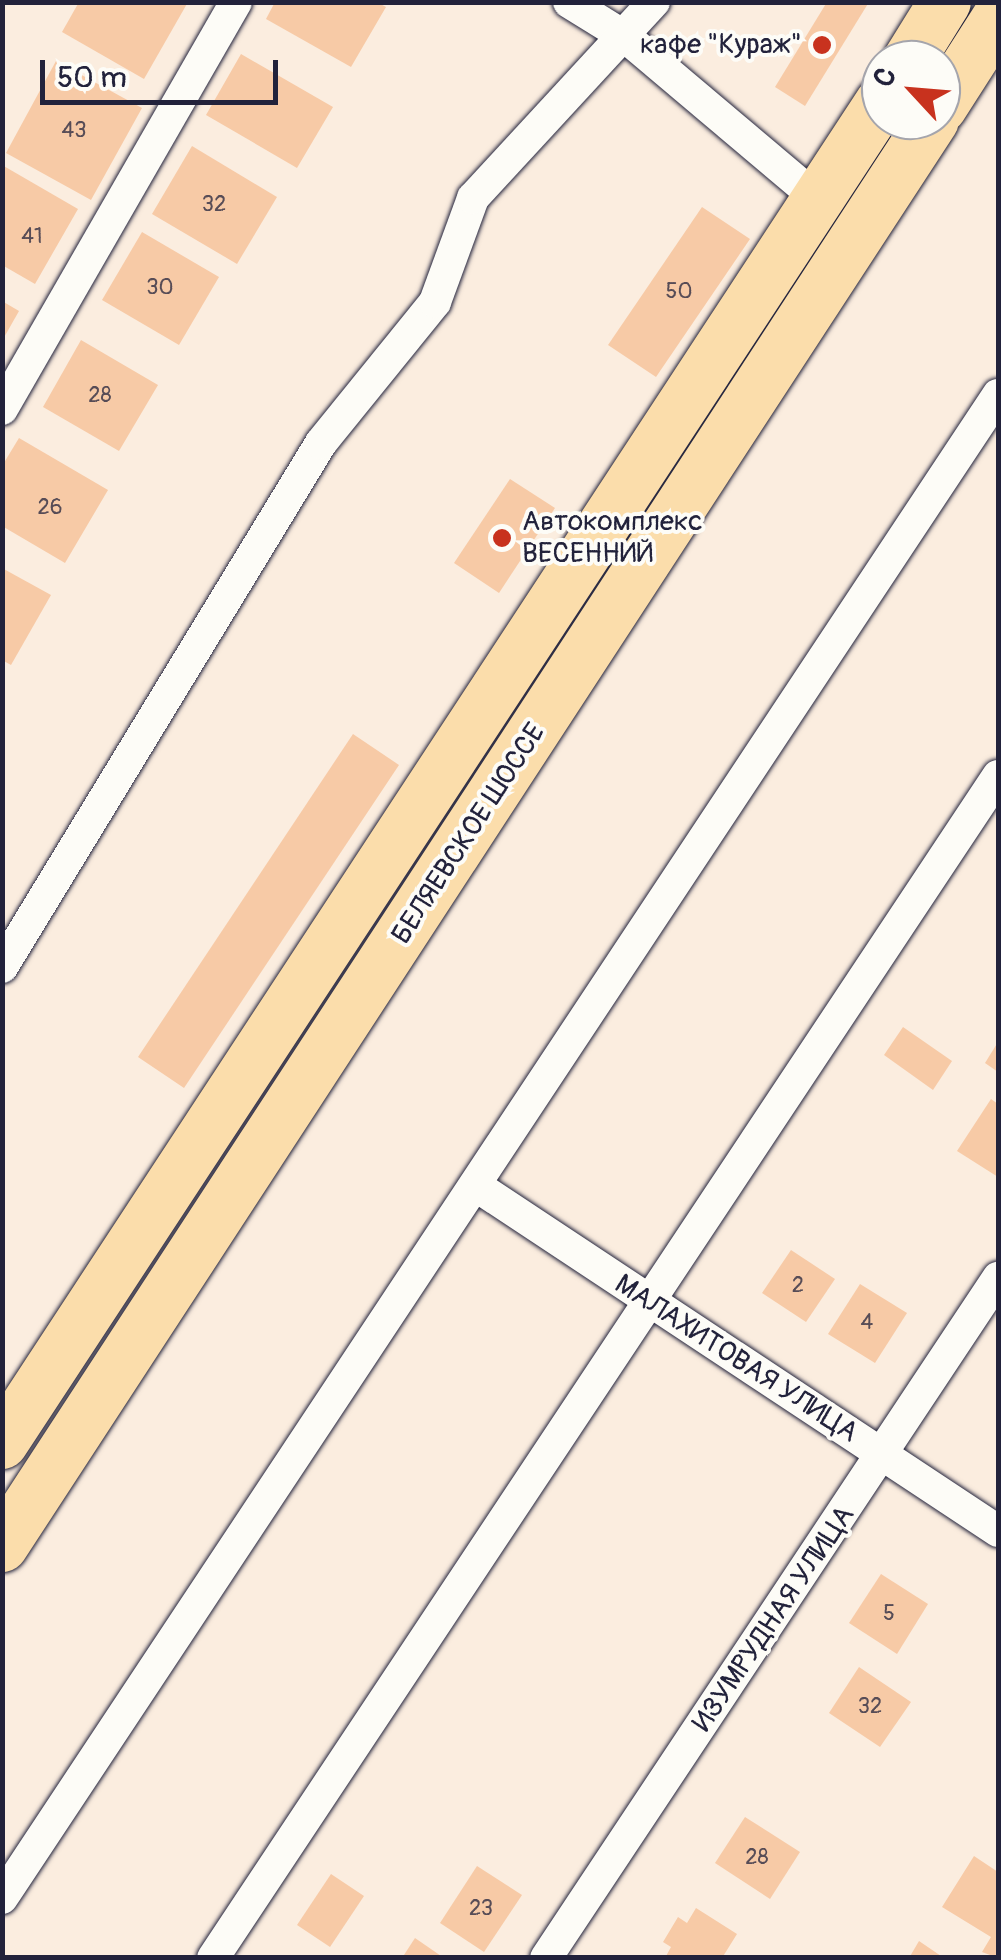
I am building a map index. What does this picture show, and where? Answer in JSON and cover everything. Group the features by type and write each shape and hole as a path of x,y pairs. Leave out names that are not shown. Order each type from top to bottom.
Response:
{"main road":[{"path":"921,40 945,2"},
{"path":"961,76 998,18"},
{"name":"БЕЛЯЕВСКОЕ ШОССЕ","path":"2,1443 861,135"},
{"name":"БЕЛЯЕВСКОЕ ШОССЕ","path":"2,1546 920,140"}],"street":[{"path":"2,408 236,2"},
{"path":"568,2 627,38 819,200"},
{"path":"2,966 321,443 435,302 473,198 537,122 627,38 654,2"},
{"path":"2,1898 998,396"},
{"path":"213,1958 650,1306 998,776"},
{"name":"МАЛАХИТОВАЯ УЛИЦА","path":"475,1185 650,1306 998,1531"},
{"name":"ИЗУМРУДНАЯ УЛИЦА","path":"546,1958 884,1455 998,1278"}],"building":[{"path":"79,2 188,2 144,79 62,32"},
{"path":"275,2 377,2 386,7 351,67 266,19"},
{"name":"кафе \"Кураж\"","path":"827,2 869,2 805,106 775,87"},
{"path":"241,54 333,107 297,168 206,115"},
{"path":"56,61 142,108 91,200 6,153"},
{"path":"192,146 277,197 237,264 152,214"},
{"path":"2,165 78,209 35,284 2,265"},
{"path":"702,207 750,239 656,377 608,345"},
{"path":"142,232 219,277 179,345 102,300"},
{"path":"2,301 19,311 2,341"},
{"path":"81,340 158,385 119,451 43,407"},
{"path":"19,438 108,490 65,563 2,526 2,466"},
{"path":"510,479 555,508 499,593 454,563"},
{"path":"2,568 51,595 11,665 2,660"},
{"path":"353,734 399,765 184,1088 138,1057"},
{"path":"903,1027 952,1061 933,1090 884,1055"},
{"path":"998,1042 998,1072 985,1063"},
{"path":"991,1099 998,1104 998,1177 957,1151"},
{"path":"791,1250 835,1279 806,1322 762,1293"},
{"path":"860,1284 907,1313 875,1363 828,1334"},
{"path":"881,1574 928,1604 897,1654 849,1623"},
{"path":"859,1667 911,1702 880,1747 829,1713"},
{"path":"745,1817 800,1852 770,1899 715,1863"},
{"path":"974,1856 998,1872 998,1958 982,1952 991,1937 942,1907"},
{"path":"477,1866 522,1895 484,1952 440,1923"},
{"path":"331,1874 364,1896 330,1947 297,1925"},
{"path":"696,1908 737,1934 722,1958 665,1958 671,1947 663,1942 678,1917 687,1923"},
{"path":"415,1938 444,1958 402,1958"},
{"path":"919,1941 944,1958 909,1958"}],"place":[{"name":"кафе \"Кураж\"","path":"822,45"},
{"name":"Автокомплекс ВЕСЕННИЙ","path":"502,538"}]}
